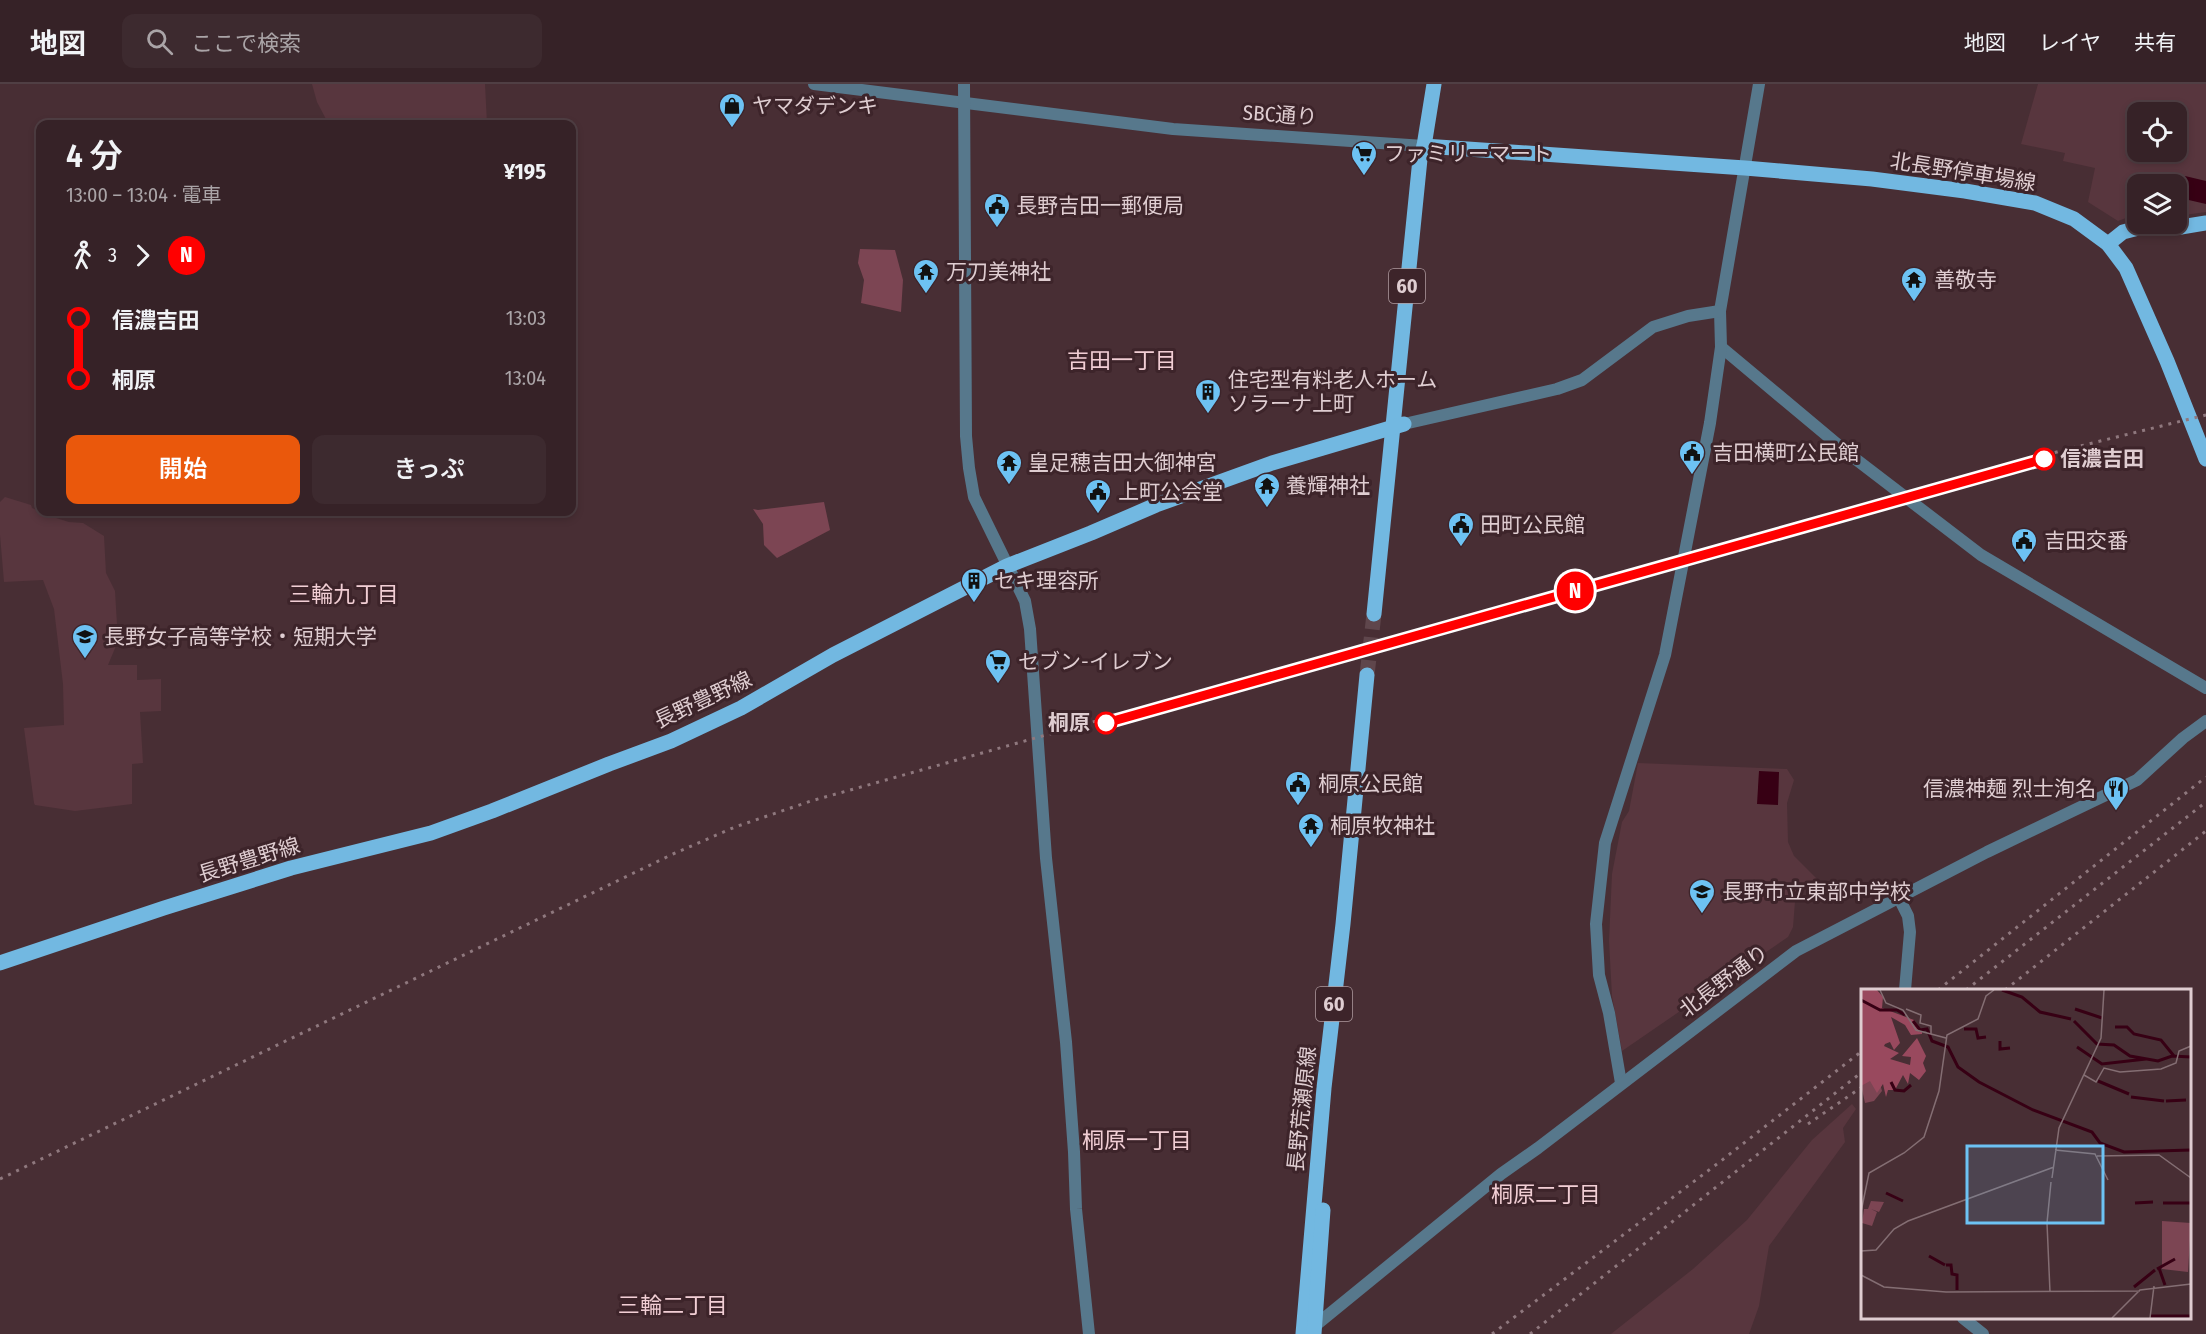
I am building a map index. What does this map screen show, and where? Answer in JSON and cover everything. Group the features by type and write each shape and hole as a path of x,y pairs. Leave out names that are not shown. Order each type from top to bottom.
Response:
{"main road":[{"name":"60","path":"1378,615 1429,159 1424,146 1434,84"},
{"name":"SBC通り","path":"1424,146 1745,168"},
{"name":"北長野停車場線","path":"1745,168 1965,190 2035,203 2074,219 2108,244 2126,268 2167,361 2206,459"},
{"path":"2108,244 2123,232 2146,226 2181,227 2206,223"},
{"name":"長野豊野線","path":"0,963 280,872 431,833 671,741 741,708 833,655 1007,566 1156,505 1272,463 1398,426"},
{"name":"長野荒瀬原線","path":"1309,1332 1332,1112 1372,675"}],"street":[{"name":"SBC通り","path":"814,84 1173,129 1424,146"},
{"path":"964,84 966,436 974,497 1025,601 1030,629 1046,858 1064,1021 1077,1217 1089,1334"},
{"path":"1621,1083 1609,1013 1599,975 1596,924 1605,843 1665,655 1710,423 1721,347 1720,311 1759,84"},
{"path":"1398,426 1557,390 1582,380 1653,327 1688,316 1720,311"},
{"path":"1721,347 1849,454 1981,555 2206,688"},
{"name":"北長野通り","path":"1309,1332 1501,1174 1796,951 1987,852 2137,780 2183,738 2206,721"},
{"path":"1899,898 1908,916 1910,932 1905,989"},
{"path":"1965,1319 1983,1334"}],"shaded area":[{"path":"312,84 485,84 487,120 326,120 317,102"},
{"path":"2038,84 2206,84 2206,212 2187,215 2187,174 2127,174 2127,218 2118,221 2088,202 2095,168 2063,161 2065,153 2021,144"},
{"path":"2187,176 2206,181 2206,204 2187,200"},
{"path":"860,249 895,250 903,280 901,312 861,303 864,280 858,263"},
{"name":"長野女子高等学校・短期大学","path":"5,497 31,505 36,510 36,516 51,516 69,522 83,523 104,536 106,573 115,591 118,641 108,665 137,665 137,680 161,679 161,711 140,712 143,763 132,764 132,804 75,811 34,803 24,728 64,725 63,684 54,609 43,580 4,582 0,502"},
{"path":"824,502 830,530 777,558 764,545 763,524 753,509"},
{"name":"長野市立東部中学校","path":"1638,763 1787,769 1794,780 1787,803 1788,842 1794,856 1822,884 1796,889 1793,927 1788,937 1622,1051 1612,996 1609,941 1612,874 1622,822 1629,811"},
{"path":"1759,771 1779,772 1778,805 1757,804"},
{"path":"1852,1104 1856,1109 1843,1128 1845,1142 1769,1246 1759,1306 1749,1334 1611,1334 1693,1269 1747,1220 1812,1140"}],"tunnel":[{"path":"1367,675 1374,614"}],"railway":[{"path":"0,1179 673,854 735,827 811,801 1901,495 2064,450 2206,415"},
{"path":"1939,989 2206,777"},
{"path":"1967,989 2206,802"},
{"path":"2006,989 2206,831"},
{"path":"1492,1334 1861,1052"},
{"path":"1530,1334 1861,1073"},
{"path":"1808,1124 1861,1088"}],"train":[{"name":"N","path":"1106,723 2044,459"}],"place":[{"name":"ヤマダデンキ","path":"732,129"},
{"name":"ファミリーマート","path":"1364,177"},
{"name":"長野吉田一郵便局","path":"997,229"},
{"name":"万刀美神社","path":"926,295"},
{"name":"善敬寺","path":"1914,303"},
{"name":"住宅型有料老人ホーム ソラーナ上町","path":"1208,415"},
{"name":"信濃吉田","path":"2044,459"},
{"name":"吉田横町公民館","path":"1692,476"},
{"name":"皇足穂吉田大御神宮","path":"1009,486"},
{"name":"養輝神社","path":"1267,509"},
{"name":"上町公会堂","path":"1098,515"},
{"name":"田町公民館","path":"1461,548"},
{"name":"吉田交番","path":"2024,564"},
{"name":"セキ理容所","path":"974,604"},
{"name":"長野女子高等学校・短期大学","path":"85,660"},
{"name":"セブン-イレブン","path":"998,685"},
{"name":"桐原","path":"1106,723"},
{"name":"桐原公民館","path":"1298,807"},
{"name":"信濃神麺 烈士洵名","path":"2116,812"},
{"name":"桐原牧神社","path":"1311,849"},
{"name":"長野市立東部中学校","path":"1702,915"}],"district":[{"name":"吉田一丁目","path":"1122,360"},
{"name":"三輪九丁目","path":"344,594"},
{"name":"桐原一丁目","path":"1137,1140"},
{"name":"桐原二丁目","path":"1546,1194"},
{"name":"三輪二丁目","path":"673,1305"}]}
